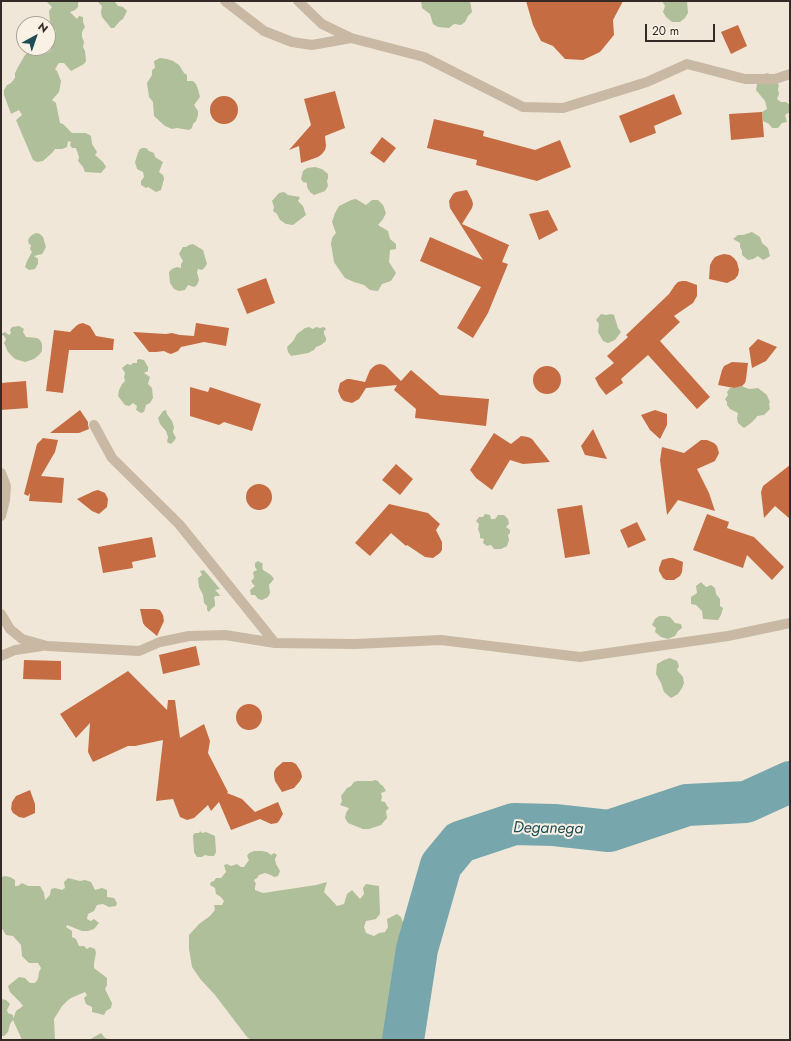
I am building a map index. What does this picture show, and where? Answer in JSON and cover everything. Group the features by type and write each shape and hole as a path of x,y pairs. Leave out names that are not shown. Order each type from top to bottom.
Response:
{"street":[{"path":"225,1 264,31 292,42 312,45 351,38"},
{"path":"298,1 322,24 351,38 424,57 523,107 563,108 647,82 687,64 745,79 775,79 790,74"},
{"path":"94,425 112,458 179,524 276,643"},
{"path":"1,473 6,486 5,500 1,516"},
{"path":"1,614 10,629 22,639 48,646"},
{"path":"1,656 15,650 48,646 139,651 160,642 189,636 225,635 276,643 355,644 441,640 580,657 728,636 790,623"}],"green space":[{"path":"46,1 80,1 78,3 78,7 70,12 77,19 79,16 83,17 85,27 82,32 82,37 86,61 84,64 71,71 64,63 59,63 55,69 61,81 59,92 52,100 56,103 60,123 72,133 86,133 91,136 92,144 97,152 95,155 106,167 101,173 85,172 78,161 79,157 76,148 72,148 70,145 71,142 68,141 67,147 55,149 43,161 37,162 33,160 16,120 22,115 19,110 11,114 4,95 4,90 15,78 15,73 24,56 56,56 56,16 50,16 49,11 52,7"},
{"path":"97,1 116,1 115,2 118,6 123,7 127,11 123,19 114,28 111,28 102,17 102,6"},
{"path":"421,1 470,1 472,12 461,25 454,24 449,28 438,27 433,24 430,14 422,8"},
{"path":"662,1 687,1 688,13 680,22 672,22 663,12 665,6"},
{"path":"160,58 173,61 179,65 187,75 187,81 193,81 196,84 200,97 194,105 198,111 198,115 192,128 189,130 177,128 172,129 165,126 154,116 153,102 149,97 147,83 152,75 152,70 155,68 154,61"},
{"path":"768,73 779,85 779,94 777,99 790,105 790,112 785,115 787,122 782,123 778,128 772,128 769,124 763,121 762,112 767,109 765,101 756,90 758,79 764,74"},
{"path":"146,148 154,153 155,157 163,162 159,172 163,175 164,179 161,190 156,192 141,185 141,181 144,177 143,172 137,169 135,162 139,150"},
{"path":"315,167 322,169 328,174 328,186 325,191 314,195 307,187 307,183 303,182 301,179 303,171 307,168"},
{"path":"284,192 288,195 300,197 298,201 303,206 306,215 293,225 286,224 280,220 277,214 273,211 274,207 272,201 279,193"},
{"path":"356,199 366,205 372,200 378,200 383,205 386,213 378,225 388,231 390,239 396,244 396,249 390,250 389,262 396,273 391,281 382,284 378,291 370,290 364,285 345,278 334,262 331,244 332,238 336,233 332,222 335,213 339,206"},
{"path":"752,232 760,237 762,243 768,248 770,256 763,260 758,256 748,260 742,255 740,243 733,239 738,235"},
{"path":"36,233 43,237 46,247 42,254 34,256 38,259 38,264 35,269 29,270 25,267 32,252 30,249 31,245 28,241 32,235"},
{"path":"193,244 203,250 207,264 202,270 198,269 197,272 199,280 197,285 194,287 188,285 185,290 179,291 174,289 170,283 169,272 177,267 181,268 183,261 179,254 183,247"},
{"path":"601,314 614,315 618,328 621,332 615,340 608,343 603,341 598,332 599,324 596,320"},
{"path":"19,326 24,329 23,332 26,337 37,338 42,344 42,351 39,355 34,359 25,362 15,359 8,352 4,343 6,340 5,337 1,334 5,332 9,335 12,327"},
{"path":"309,327 313,329 316,327 324,327 326,329 324,334 326,341 308,353 291,356 287,347 297,334"},
{"path":"137,360 144,360 148,367 148,371 144,373 150,377 148,384 152,388 153,398 150,403 146,405 144,412 141,413 136,410 137,406 133,403 129,406 125,405 118,396 119,390 125,381 125,373 122,368 127,364 131,365 133,363 137,363"},
{"path":"742,386 750,389 758,388 767,395 770,402 770,409 764,415 757,416 744,428 738,423 738,413 730,409 725,399 730,388"},
{"path":"166,410 172,421 174,427 173,432 176,438 171,444 167,442 168,437 166,431 160,424 158,418 163,411"},
{"path":"485,514 490,515 491,519 495,519 498,515 504,515 508,519 509,524 506,527 510,530 510,533 508,535 509,540 507,546 501,549 494,549 491,545 487,546 483,543 484,539 480,538 478,529 479,524 476,521 479,517 483,517"},
{"path":"258,561 263,564 263,570 274,579 269,585 270,593 268,597 262,600 258,599 255,595 251,595 250,590 255,586 251,581 254,578 253,572 257,570 255,563"},
{"path":"204,570 220,589 215,590 220,596 214,597 215,606 209,612 204,603 203,595 199,587 198,578 202,575 200,571"},
{"path":"701,582 706,587 711,585 715,588 716,594 720,599 720,606 723,608 718,620 703,619 702,611 696,605 691,604 691,597 697,593 696,586"},
{"path":"659,616 670,617 675,623 681,624 682,628 675,636 668,639 661,637 655,632 656,628 652,625 655,619"},
{"path":"670,658 677,661 679,666 677,670 683,677 684,683 678,694 671,698 664,692 656,674 657,664"},
{"path":"375,780 383,786 386,791 381,793 381,801 385,802 389,808 386,811 387,818 381,825 369,829 363,829 348,823 345,818 349,808 340,805 342,801 341,796 354,782"},
{"path":"200,831 202,833 206,832 215,836 216,852 214,856 205,855 202,857 197,857 194,852 193,835 195,833 199,833"},
{"path":"254,851 267,852 271,855 274,853 277,855 275,859 280,871 278,876 274,877 265,873 259,875 254,880 256,884 255,890 263,893 327,882 324,892 337,906 344,904 347,894 352,890 360,899 364,894 363,888 366,884 379,886 380,914 376,919 366,921 364,927 366,933 374,936 385,932 388,927 387,919 397,914 401,917 404,925 405,939 402,952 407,963 401,977 394,980 395,995 389,1034 386,1040 251,1040 201,980 192,967 189,949 189,935 215,910 214,905 222,905 224,901 216,894 215,888 210,885 211,882 216,878 221,878 226,872 224,865 227,864 231,866 237,864 244,867 249,860 247,856 249,853"},
{"path":"4,876 15,880 15,886 22,883 28,886 40,886 44,893 45,900 50,895 51,889 55,888 62,890 65,888 64,882 68,878 80,881 85,880 91,882 95,890 102,888 107,890 107,897 114,898 117,903 116,906 109,907 103,904 97,905 94,911 88,914 87,919 91,921 94,919 99,923 94,929 82,931 67,925 66,927 72,931 72,937 76,939 79,946 84,946 87,949 90,947 95,949 96,953 94,968 107,978 107,985 105,989 112,1003 111,1008 106,1011 104,1015 92,1012 92,1007 86,1004 84,998 87,995 85,992 71,998 62,1006 54,1019 55,1040 22,1040 13,1020 10,1024 8,1032 4,1036 1,1036 1,999 6,1000 10,1004 7,1010 8,1013 13,1015 13,1019 16,1011 23,1006 10,992 8,986 19,977 25,978 30,983 35,983 38,979 41,968 38,963 29,963 22,956 21,945 13,936 6,935 1,927 1,878"},
{"path":"101,1033 105,1038 111,1040 89,1040"}],"building":[{"path":"526,1 623,1 613,20 614,35 600,52 583,60 565,59 553,46 541,41 533,25"},
{"path":"738,25 747,46 731,54 721,32"},
{"path":"335,91 345,128 325,136 326,146 322,154 301,163 299,146 289,150 311,125 304,99"},
{"path":"674,94 682,114 654,126 656,133 630,143 619,116"},
{"path":"224,96 234,100 238,110 234,120 224,124 214,120 210,110 214,100"},
{"path":"762,112 764,137 731,140 729,114"},
{"path":"434,119 484,131 483,136 535,150 560,140 571,167 537,181 476,165 477,160 427,148"},
{"path":"382,137 396,148 384,163 370,153"},
{"path":"467,190 473,204 462,224 509,245 502,262 508,264 488,313 473,338 457,328 481,287 420,261 430,237 483,260 450,208 449,201 453,194"},
{"path":"548,210 558,230 539,240 529,214"},
{"path":"724,254 730,255 737,262 739,270 738,275 735,279 727,283 709,279 710,265 712,261 715,257"},
{"path":"266,278 275,303 247,314 237,289"},
{"path":"682,281 697,285 697,296 693,303 674,316 680,322 660,341 710,397 697,409 648,355 621,379 623,383 606,395 595,378 614,363 607,356 628,337 626,335 669,294 678,282"},
{"path":"83,323 90,326 96,336 114,339 113,350 69,350 63,393 46,391 54,330 70,332 76,326"},
{"path":"196,323 229,328 226,346 204,342 181,347 178,351 171,354 164,351 149,352 133,332 172,333 194,336"},
{"path":"758,339 777,347 766,361 752,368 749,348"},
{"path":"732,362 748,363 745,383 742,386 734,388 718,385 724,366"},
{"path":"380,364 387,367 401,381 411,370 440,395 489,399 486,426 415,418 416,409 394,390 397,385 366,388 359,399 352,403 344,401 341,398 338,391 340,383 347,379 365,382 370,370 376,365"},
{"path":"547,366 557,370 561,380 557,390 547,394 537,390 533,380 537,370"},
{"path":"26,381 28,408 1,410 1,383"},
{"path":"190,387 208,392 210,387 261,404 252,431 224,422 219,425 190,416"},
{"path":"80,410 88,422 89,429 79,433 50,433"},
{"path":"655,410 667,414 667,425 660,439 650,430 641,415"},
{"path":"593,429 607,459 585,455 581,446"},
{"path":"494,433 511,444 521,436 532,439 550,462 523,464 510,460 492,490 476,478 470,470"},
{"path":"43,438 58,440 55,452 41,476 64,478 62,503 29,501 30,493 28,496 24,494 37,444"},
{"path":"701,440 707,440 714,443 717,446 719,453 715,461 697,469 709,493 715,511 678,500 667,515 660,460 662,447 684,453"},
{"path":"396,464 413,479 400,495 382,480"},
{"path":"790,465 790,519 775,506 764,518 761,492 763,486"},
{"path":"259,484 268,488 272,497 268,506 259,510 250,506 246,497 250,488"},
{"path":"98,490 105,493 108,499 107,507 99,514 92,511 77,499"},
{"path":"389,504 428,513 440,524 436,530 442,542 442,550 440,553 433,558 425,557 407,545 406,546 391,533 370,556 355,543"},
{"path":"582,505 590,554 565,558 557,509"},
{"path":"707,514 729,522 727,528 754,537 784,567 772,580 747,555 743,568 693,550"},
{"path":"637,522 646,540 628,548 620,530"},
{"path":"152,537 156,557 132,562 133,568 103,573 98,547"},
{"path":"669,558 683,562 680,576 674,580 666,580 659,571 662,560"},
{"path":"140,609 160,610 164,621 157,636 143,623"},
{"path":"196,646 200,665 163,674 159,655"},
{"path":"24,660 61,661 61,680 23,679"},
{"path":"128,671 167,710 168,700 175,700 180,738 204,724 210,741 208,753 228,792 227,793 242,799 255,812 278,802 283,814 277,823 271,824 260,819 231,830 219,802 211,811 208,805 194,818 187,820 180,817 173,799 156,801 163,740 128,746 93,762 88,752 90,723 76,738 60,714"},
{"path":"249,704 258,708 262,717 258,726 249,730 240,726 236,717 240,708"},
{"path":"283,762 292,762 296,764 302,777 294,788 282,792 275,781 274,772"},
{"path":"30,790 35,804 35,813 24,818 19,817 13,813 11,809 12,802 16,796"}],"waterway":[{"name":"Deganega","path":"403,1040 417,949 441,865 460,842 514,824 554,825 609,831 687,805 746,802 790,782"}]}
